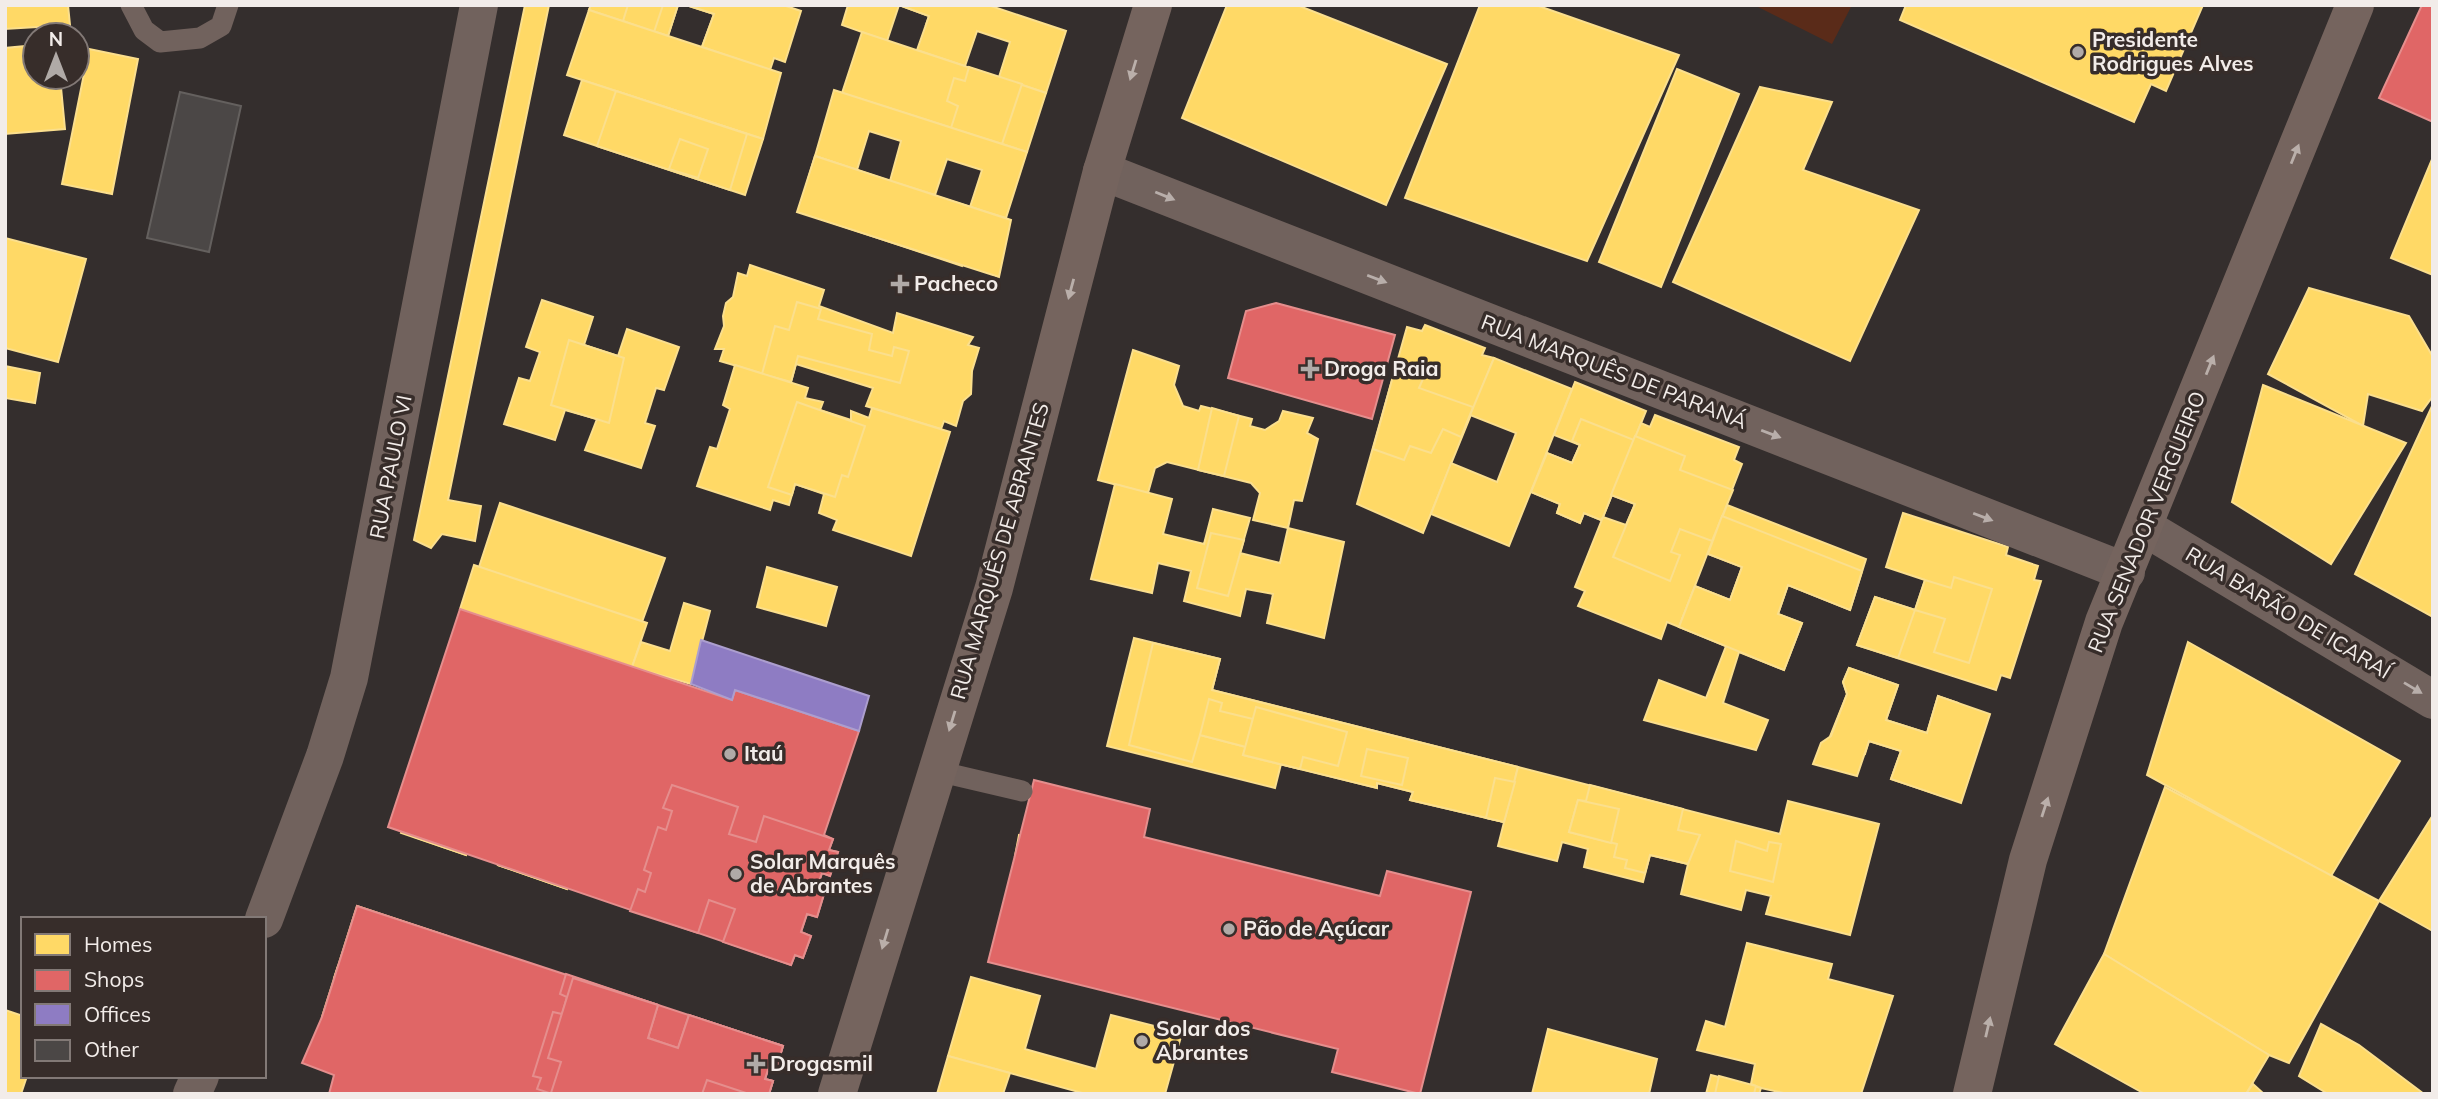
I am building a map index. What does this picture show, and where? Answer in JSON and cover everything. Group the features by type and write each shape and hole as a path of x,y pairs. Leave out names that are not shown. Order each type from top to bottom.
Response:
{"street":[{"name":"RUA PAULO VI","path":"265,917 325,756 349,678 479,5"},
{"name":"RUA MARQUÊS DE ABRANTES","path":"837,1094 994,588 1102,171 1153,5"},
{"name":"RUA SENADOR VERGUEIRO","path":"1973,1093 2028,860 2104,622 2355,5"},
{"name":"RUA MARQUÊS DE PARANÁ","path":"1102,171 2126,572"},
{"name":"RUA BARÃO DE ICARAÍ","path":"2144,527 2433,700"},
{"path":"192,1094 199,1078"}],"lane":[{"path":"131,5 144,30 160,42 200,38 221,26 228,5"},
{"path":"937,771 1021,791"}],"shaded area":[{"path":"1754,5 1852,5 1832,44"}],"building: Homes":[{"path":"5,5 68,5 70,21 21,21 21,28 5,29"},
{"path":"525,5 549,5 448,500 481,506 475,541 442,534 431,548 414,540"},
{"path":"591,5 678,5 668,36 589,10"},
{"path":"591,5 678,5 668,36 589,10"},
{"path":"628,5 663,5 654,32 623,21"},
{"path":"686,5 740,5 736,20 742,22 732,57 702,47 714,14"},
{"path":"686,5 783,5 801,11 785,62 774,58 770,70 702,47 714,14"},
{"path":"848,5 899,5 887,41 842,25"},
{"path":"899,5 985,5 973,41 962,36 951,62 932,55 941,29 926,25 929,16"},
{"path":"899,5 988,5 1066,31 1046,93 999,77 1010,42 977,31 965,66 917,50 929,16"},
{"path":"1227,5 1297,5 1447,64 1386,205 1182,118"},
{"path":"1480,5 1536,5 1679,55 1587,261 1405,198"},
{"name":"Presidente Rodrigues Alves","path":"1906,5 2203,5 2166,91 2151,84 2134,122 1900,20"},
{"path":"589,10 781,73 763,139 567,75"},
{"path":"862,32 1046,93 1027,152 842,93"},
{"path":"21,46 21,91 61,91 65,129 5,134 5,48"},
{"path":"91,49 138,59 112,194 62,184 81,91 91,91"},
{"path":"969,67 1022,84 1002,144 951,128 958,106 947,101 954,78 965,81"},
{"path":"1677,69 1739,94 1661,287 1599,262"},
{"path":"582,80 763,139 745,195 564,135"},
{"path":"1760,87 1832,102 1803,170 1919,210 1850,361 1673,282"},
{"path":"834,90 1027,152 1006,218 970,207 982,170 947,159 935,195 890,181 901,141 869,131 857,170 815,156"},
{"path":"616,91 747,134 730,190 597,146"},
{"path":"680,139 708,149 698,178 669,169"},
{"path":"815,156 890,181 882,195 927,209 932,195 980,210 962,266 818,218 828,186 808,179"},
{"path":"815,156 1011,220 999,277 797,212"},
{"path":"2433,157 2433,275 2391,258"},
{"path":"5,238 86,259 58,362 5,348"},
{"path":"750,265 824,290 819,306 893,333 897,313 973,337 968,345 979,348 972,371 971,394 963,401 956,426 944,421 941,429 866,406 873,388 796,364 791,382 720,361 724,349 715,349 724,326 726,303 733,297 738,273 747,276"},
{"path":"2309,288 2409,316 2433,357 2433,396 2422,411 2368,394 2363,426 2268,374"},
{"path":"542,300 593,317 584,345 618,356 627,329 679,347 664,390 656,388 645,423 655,426 641,468 585,450 597,419 565,410 555,440 504,424 519,378 530,381 540,352 526,347"},
{"path":"797,302 821,309 818,319 872,334 869,350 892,356 894,347 909,351 900,383 798,356 791,382 762,374 775,326 789,330"},
{"path":"1425,325 1485,348 1482,355 1494,358 1423,533 1357,504 1407,327 1422,331"},
{"path":"569,340 624,358 609,423 551,405"},
{"path":"1133,350 1179,366 1174,385 1183,406 1199,411 1201,406 1252,419 1250,426 1265,430 1279,421 1283,411 1313,418 1307,433 1318,439 1302,501 1294,500 1288,528 1253,520 1260,493 1251,483 1167,462 1155,468 1148,493 1098,480"},
{"path":"1494,358 1572,389 1509,546 1431,514 1451,463 1497,482 1516,433 1470,415"},
{"path":"735,365 808,388 805,398 823,402 820,410 851,420 851,411 869,418 872,408 950,432 911,556 833,530 837,520 819,513 824,494 795,484 789,505 773,500 770,510 697,486 710,447 717,449 730,409 723,405"},
{"path":"5,366 40,373 35,403 5,398"},
{"path":"1395,369 1423,379 1419,388 1473,407 1461,437 1443,429 1431,453 1410,446 1404,460 1373,449"},
{"path":"1575,382 1646,411 1603,517 1601,520 1584,513 1580,523 1557,513 1560,504 1531,492 1547,453 1572,463 1580,445 1554,435"},
{"path":"2263,385 2406,443 2331,564 2232,502"},
{"path":"797,402 865,426 848,477 842,475 835,497 795,484 792,495 768,487"},
{"path":"2433,404 2433,613 2431,616 2355,574"},
{"path":"1212,408 1239,416 1224,476 1198,470"},
{"path":"1655,415 1739,447 1734,460 1742,464 1679,627 1667,622 1661,639 1578,606 1585,591 1575,587 1603,517 1626,525 1635,504 1611,495 1641,423 1650,427"},
{"path":"1581,419 1634,440 1603,517 1601,520 1584,513 1580,523 1557,513 1560,504 1531,492 1547,453 1572,463 1580,445 1572,441"},
{"path":"1635,436 1685,456 1680,470 1733,490 1712,541 1680,529 1671,552 1680,555 1670,581 1613,557 1635,504 1611,495"},
{"path":"1115,484 1172,499 1163,534 1204,544 1213,509 1250,518 1240,553 1280,563 1288,528 1344,542 1324,638 1267,623 1273,594 1246,589 1240,616 1184,601 1191,571 1158,563 1152,593 1091,579"},
{"path":"500,503 665,558 642,622 479,567"},
{"path":"1727,505 1866,559 1850,610 1788,585 1778,614 1802,623 1784,670 1739,652 1723,703 1768,720 1756,750 1644,720 1659,680 1706,698 1726,646 1679,627 1695,586 1730,600 1742,567 1708,554"},
{"path":"1903,513 2008,547 2006,555 2038,566 2034,580 2041,581 2010,678 2001,675 1996,690 1857,645 1875,597 1915,610 1925,580 1886,567"},
{"path":"1722,516 1862,571 1850,610 1788,585 1778,614 1802,623 1784,670 1679,627 1695,586 1730,600 1742,567 1708,554"},
{"path":"1211,533 1244,540 1228,596 1197,588"},
{"path":"474,565 647,623 632,667 460,609"},
{"path":"767,567 837,587 826,626 757,607"},
{"path":"1954,577 1992,589 1969,663 1934,652 1945,619 1915,610 1925,580 1951,588"},
{"path":"1875,597 1915,610 1898,658 1857,645"},
{"path":"684,603 710,611 691,684 632,667 641,642 670,651"},
{"path":"478,634 503,643 494,668 469,659"},
{"path":"1134,638 1220,659 1212,690 1518,767 1504,822 1410,800 1413,792 1377,783 1377,788 1281,764 1275,788 1107,746"},
{"path":"2188,642 2400,761 2331,876 2147,775"},
{"path":"1153,643 1220,659 1212,690 1518,767 1504,822 1410,800 1413,792 1377,783 1377,788 1243,755 1246,747 1200,735 1192,762 1129,745"},
{"path":"1849,668 1898,685 1886,720 1927,733 1938,696 1958,703 1945,748 1955,751 1942,796 1891,779 1901,751 1869,741 1865,754 1829,739 1847,694 1843,682"},
{"path":"1849,668 1898,685 1886,720 1927,733 1938,696 1990,714 1961,803 1891,779 1901,751 1869,741 1857,776 1813,764 1821,743 1831,736 1847,694 1843,682"},
{"path":"602,671 663,692 656,714 666,717 659,737 651,735 637,774 576,754"},
{"path":"1209,699 1222,703 1220,711 1253,719 1246,747 1200,735"},
{"path":"1256,707 1347,732 1338,766 1303,757 1300,769 1243,755"},
{"path":"442,710 496,728 501,714 524,722 510,763 520,767 524,756 533,759 538,741 608,764 600,788 593,786 586,805 594,808 567,889 498,865 503,849 495,846 498,834 474,826 466,855 401,833 408,813 415,817 421,798 412,796 427,752 436,755 443,737 434,733"},
{"path":"456,715 507,731 498,758 520,767 524,756 533,759 538,741 565,750 549,802 570,809 567,821 580,825 567,865 574,868 567,889 498,865 503,849 495,846 498,834 474,826 466,855 414,837"},
{"path":"1367,749 1408,758 1402,785 1361,776"},
{"path":"1518,767 1780,834 1788,801 1879,824 1850,935 1766,914 1771,896 1746,890 1741,910 1681,894 1688,864 1650,855 1643,882 1584,867 1588,849 1562,842 1557,861 1498,846"},
{"path":"1495,778 1515,782 1504,822 1486,818"},
{"path":"1590,785 1683,809 1678,830 1700,835 1688,864 1650,855 1645,873 1625,868 1627,860 1614,857 1617,844 1569,832 1578,800 1586,801"},
{"path":"2165,787 2379,901 2289,1063 2269,1055 2104,954"},
{"path":"1578,800 1619,809 1611,843 1569,832"},
{"path":"2433,815 2433,931 2379,901"},
{"path":"1034,820 1078,830 1069,868 1015,856 1019,835 1030,839"},
{"path":"1736,841 1767,851 1769,842 1781,844 1773,882 1730,871"},
{"path":"357,906 510,957 507,969 516,971 508,995 499,991 496,1000 504,1004 483,1072 445,1059 447,1053 436,1049 433,1055 412,1049 421,1022 398,1014 391,1039 368,1032 370,1027 355,1022 353,1028 322,1017"},
{"path":"392,918 447,936 439,962 454,967 448,986 491,999 469,1067 445,1059 447,1053 436,1049 433,1055 412,1049 421,1022 398,1014 391,1039 368,1032 370,1027 355,1022 353,1028 327,1019 333,1000 343,1004 349,983 334,978 338,966 373,977"},
{"path":"1747,943 1832,964 1828,979 1893,996 1861,1094 1788,1094 1761,1088 1751,1084 1755,1064 1697,1050 1706,1021 1725,1027"},
{"path":"2104,954 2269,1055 2246,1094 2145,1094 2055,1044"},
{"path":"403,975 461,995 449,1031 391,1012"},
{"name":"Solar dos Abrantes","path":"971,977 1040,996 1025,1049 1096,1069 1111,1015 1182,1033 1165,1094 1086,1094 948,1056"},
{"path":"5,1010 21,1015 21,1078 26,1078 21,1094 5,1094"},
{"path":"2321,1024 2359,1045 2424,1094 2328,1094 2299,1076"},
{"path":"1548,1029 1657,1059 1649,1094 1532,1094"},
{"path":"948,1056 1010,1073 1003,1094 937,1094"},
{"path":"1711,1075 1761,1088 1759,1094 1706,1094"},
{"path":"1719,1076 1756,1086 1754,1094 1715,1094"},
{"path":"2253,1084 2264,1094 2246,1094"}],"building: Shops":[{"path":"2422,5 2433,5 2433,122 2379,98"},
{"path":"1276,303 1395,335 1372,419 1228,378 1246,311"},
{"path":"460,609 732,700 735,690 859,731 824,835 833,839 829,850 838,852 830,876 822,873 816,891 824,894 817,917 807,914 801,932 811,936 803,958 795,955 791,965 388,827"},
{"name":"Pão de Açúcar","path":"1034,780 1150,809 1144,837 1380,896 1387,871 1471,892 1420,1094 1332,1072 1338,1049 988,962"},
{"name":"Solar Marquês de Abrantes","path":"672,785 738,807 729,834 756,842 764,816 833,839 829,850 838,852 830,876 822,873 816,891 824,894 817,917 807,914 801,932 811,936 803,958 795,955 791,965 723,942 735,909 709,900 698,933 630,911 638,889 645,892 651,873 644,870 658,827 666,830 672,811 663,808"},
{"path":"357,906 783,1046 777,1066 770,1063 765,1079 773,1081 769,1094 329,1094 334,1075 302,1063 322,1017"},
{"path":"566,974 658,1005 648,1038 678,1048 689,1015 783,1046 777,1066 770,1063 765,1079 773,1081 769,1094 552,1094 537,1089 541,1078 533,1076 553,1012 562,1014 567,997 560,994"},
{"path":"573,978 658,1005 648,1038 678,1048 689,1015 783,1046 777,1066 770,1063 765,1079 773,1081 769,1094 749,1094 707,1080 702,1094 551,1093 561,1062 548,1058"}],"building: Offices":[{"path":"701,640 869,696 859,731 735,690 732,700 691,684"}],"building: Other":[{"path":"180,92 241,106 209,252 147,238"}],"place":[{"name":"Presidente Rodrigues Alves","path":"2078,52"},
{"name":"Pacheco","path":"900,284"},
{"name":"Droga Raia","path":"1310,369"},
{"name":"Itaú","path":"730,754"},
{"name":"Solar Marquês de Abrantes","path":"736,874"},
{"name":"Pão de Açúcar","path":"1229,929"},
{"name":"Solar dos Abrantes","path":"1142,1041"},
{"name":"Drogasmil","path":"756,1064"}]}
